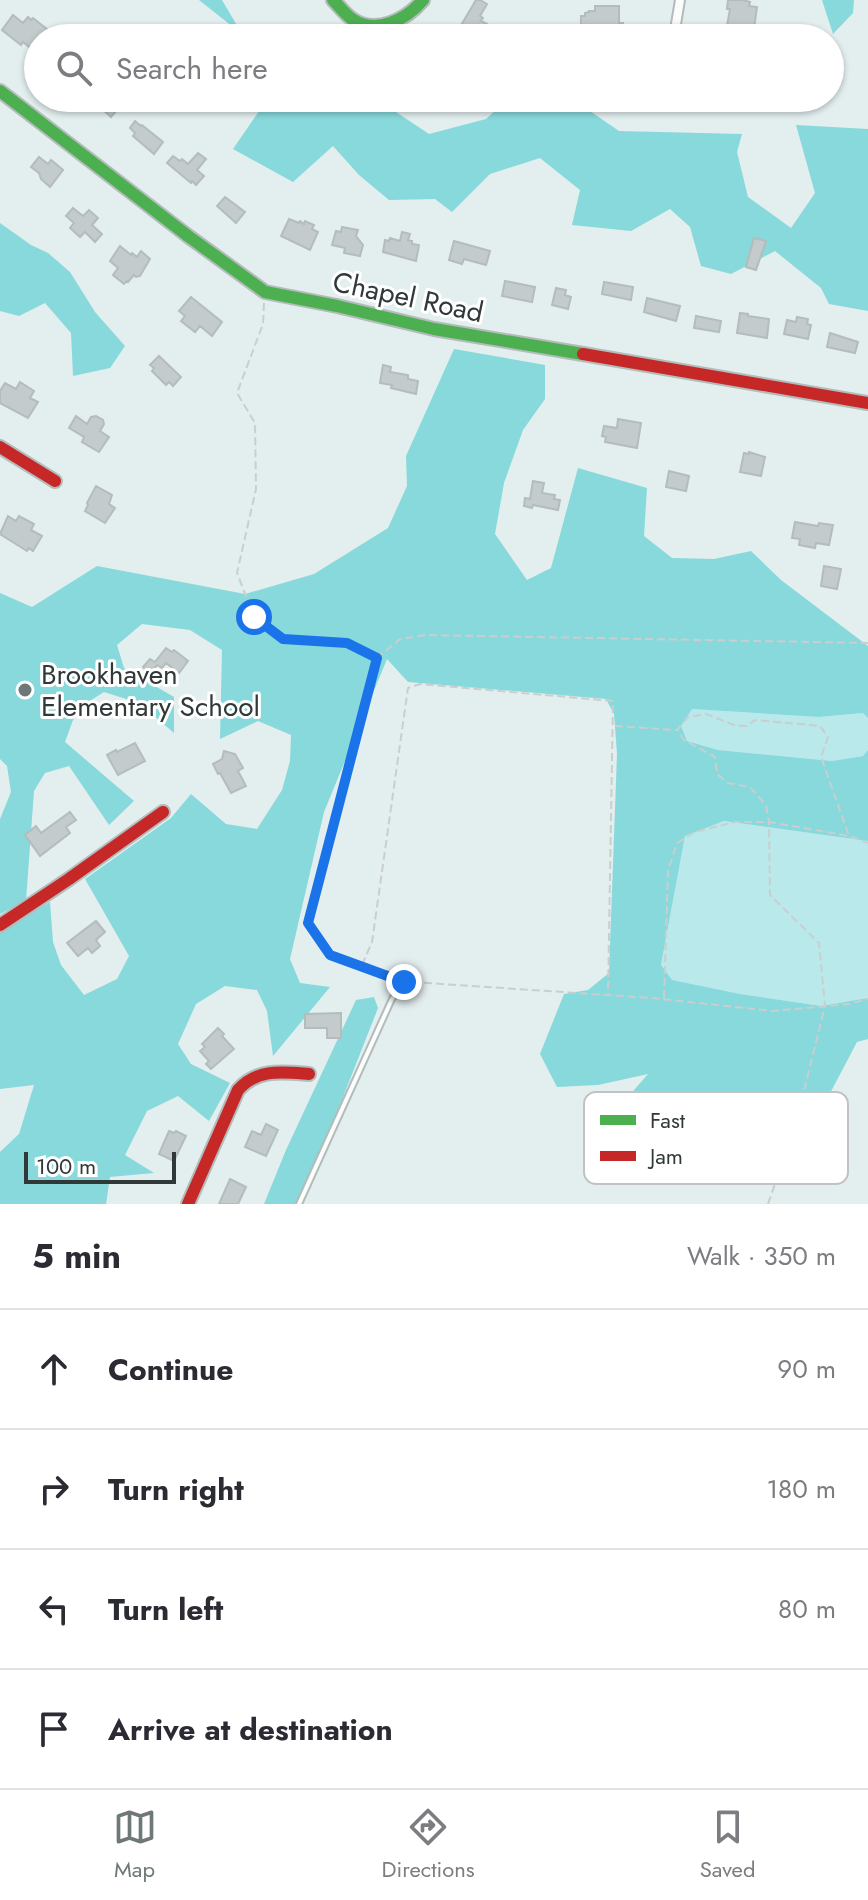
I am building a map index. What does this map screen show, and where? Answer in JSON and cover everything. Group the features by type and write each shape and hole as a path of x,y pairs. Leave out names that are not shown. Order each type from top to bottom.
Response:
{"street":[{"path":"333,0 353,20 362,24"},
{"path":"387,24 403,18 423,0"},
{"path":"676,24 680,0"},
{"name":"Chapel Road","path":"0,91 24,110"},
{"name":"Chapel Road","path":"27,112 265,292 434,329 868,403"},
{"path":"0,447 55,481"},
{"path":"0,925 163,812"},
{"path":"188,1204 243,1083 263,1072 309,1074"}],"lane":[{"path":"299,1204 392,999 404,982"}],"path":[{"path":"265,292 263,324 237,393 255,423 256,489 237,573 254,617 283,639 347,643 377,658"},
{"path":"868,643 425,635 400,639 377,658 308,923 330,955 404,982 664,999 773,1011 849,1004 868,999"},
{"path":"362,966 372,942 408,688 420,684 613,701 608,995"},
{"path":"677,730 688,717 706,714 734,725 746,726 755,720 820,726 828,737 821,757 849,836"},
{"path":"612,725 677,730"},
{"path":"677,730 684,740 715,757 717,774 728,783 750,787 766,805 770,895 819,943 825,1006 804,1092"},
{"path":"664,999 668,871 677,843 695,832 735,822 769,822 849,836 868,843"},
{"path":"768,1204 775,1184"}],"shaded area":[{"path":"199,0 222,0 236,24 229,24"},
{"path":"822,0 854,0 853,13 843,24 830,24"},
{"path":"258,112 396,112 429,134 486,119 494,112 591,112 619,131 742,134 737,152 748,197 791,228 815,193 796,125 868,129 868,311 829,304 821,288 775,251 731,274 701,266 690,227 670,209 631,231 572,225 580,190 540,158 490,174 452,212 435,199 389,200 359,175 333,146 293,182 233,149"},
{"path":"0,223 48,253 70,272 95,312 125,346 110,368 73,376 71,333 45,303 19,316 0,311"},
{"path":"454,349 545,365 545,399 523,430 504,483 495,534 527,580 551,568 578,468 647,488 644,536 672,558 714,559 751,551 781,580 868,646 868,718 863,713 819,717 692,709 681,726 687,741 718,750 832,761 863,756 868,750 868,841 724,821 685,836 661,965 672,980 740,994 821,1006 868,998 868,1039 857,1042 831,1092 632,1092 648,1074 598,1085 557,1087 540,1054 564,994 588,990 609,973 617,754 614,714 606,699 408,682 387,659 324,812 290,959 300,983 330,987 273,1056 267,1011 257,990 225,986 196,1004 178,1044 191,1064 230,1083 209,1121 178,1096 147,1111 125,1155 154,1173 110,1177 106,1204 0,1204 0,1152 19,1134 34,1085 0,1089 0,931 50,902 53,942 61,965 84,995 117,979 129,956 85,879 171,818 191,794 226,824 257,829 282,790 290,761 291,735 258,721 220,739 222,650 190,630 142,624 117,645 124,668 174,697 174,733 139,703 104,692 77,709 65,742 134,801 109,825 69,766 45,773 34,791 26,901 0,914 0,819 11,792 7,766 0,759 0,593 32,607 97,566 245,594 314,574 388,528 407,486 406,456"},
{"path":"692,709 819,717 863,713 868,718 868,750 863,756 832,761 718,750 687,741 680,726"},
{"path":"724,821 868,841 868,998 821,1006 671,980 661,966 685,836"},
{"path":"374,997 378,1008 301,1204 264,1204 356,1000"}],"building":[{"path":"476,0 487,4 480,16 483,18 481,21 487,24 462,24"},
{"path":"728,0 750,2 749,6 757,7 755,24 727,24 730,9 727,9"},
{"path":"595,6 619,6 619,23 623,24 581,24 581,16 595,11"},
{"path":"13,15 23,23 28,17 40,24 24,24 24,43 21,45 2,30"},
{"path":"135,121 163,142 154,154 133,136 135,133 130,128"},
{"path":"198,153 206,159 197,170 204,176 196,185 167,163 173,156 188,164"},
{"path":"39,157 48,164 51,160 63,170 50,187 31,167"},
{"path":"225,197 245,212 236,223 217,206"},
{"path":"73,208 83,216 89,210 98,218 92,225 102,234 95,242 85,232 80,237 70,228 74,223 66,216"},
{"path":"289,219 314,225 312,229 318,232 310,250 281,236"},
{"path":"342,227 358,230 356,236 363,245 360,256 344,253 345,248 332,245 336,231 341,232"},
{"path":"402,232 410,234 408,240 412,244 419,245 416,261 383,252 385,240 400,241"},
{"path":"754,238 766,241 756,270 746,267"},
{"path":"454,241 490,251 486,265 464,259 462,264 449,260"},
{"path":"120,246 131,255 137,257 141,251 150,259 140,276 134,275 124,284 113,275 118,268 110,261"},
{"path":"505,281 535,287 532,302 502,296"},
{"path":"604,282 633,287 631,300 602,294"},
{"path":"556,288 566,290 565,295 571,297 568,309 552,305"},
{"path":"191,297 222,322 212,336 200,326 195,332 181,321 185,316 179,311"},
{"path":"647,298 680,306 676,321 644,312"},
{"path":"740,313 769,319 767,338 737,333"},
{"path":"696,316 721,321 719,332 694,328"},
{"path":"797,317 808,319 807,324 811,325 808,339 784,334 787,320 796,322"},
{"path":"830,333 858,342 855,353 827,347"},
{"path":"159,356 181,377 173,386 169,382 166,385 152,371 154,368 150,365"},
{"path":"383,365 391,367 390,372 408,375 408,379 418,381 416,394 380,383"},
{"path":"20,382 34,391 30,398 38,402 28,418 0,403 0,391 5,383 16,389"},
{"path":"76,416 87,424 91,417 103,420 100,431 109,437 99,452 82,442 84,437 69,428"},
{"path":"618,419 641,423 637,448 605,442 606,437 602,436 604,426 617,428"},
{"path":"744,453 765,457 761,476 740,472"},
{"path":"669,471 689,476 686,491 666,487"},
{"path":"533,481 544,483 542,493 555,495 554,499 560,500 558,510 524,506 525,498 530,499"},
{"path":"96,486 112,495 109,504 115,508 105,523 85,511"},
{"path":"8,516 16,521 19,516 34,524 31,530 42,536 33,551 29,548 27,551 0,534"},
{"path":"795,522 833,525 829,545 816,543 815,548 799,545 800,539 792,538"},
{"path":"824,566 841,569 837,589 821,586"},
{"path":"166,648 188,661 179,673 166,663 162,668 157,665 150,674 143,667 150,659 155,662"},
{"path":"135,743 145,761 118,775 107,755"},
{"path":"224,751 235,754 243,768 238,771 246,786 231,793 213,764 222,759"},
{"path":"70,812 76,820 66,827 70,833 40,856 25,835 36,826 41,833"},
{"path":"96,921 105,932 96,940 100,946 92,953 88,948 78,956 67,943"},
{"path":"341,1013 341,1038 327,1038 327,1028 305,1028 305,1014"},
{"path":"218,1028 234,1049 211,1069 206,1064 209,1061 200,1051 205,1047 202,1044"},
{"path":"266,1124 278,1130 266,1156 245,1147 252,1131 261,1135"},
{"path":"169,1131 186,1136 174,1161 159,1154"},
{"path":"230,1179 246,1187 238,1204 219,1204"}],"traffic: fast":[{"path":"333,0 361,24"},
{"path":"386,24 400,19 423,0"},
{"path":"0,91 24,110"},
{"path":"27,112 265,292 434,329 583,354"}],"traffic: jam":[{"path":"583,354 868,403"},
{"path":"0,447 55,481"},
{"path":"0,925 163,812"},
{"path":"188,1204 238,1090 262,1075 280,1072 309,1074"}],"place":[{"name":"Brookhaven Elementary School","path":"25,690"}],"route":[{"path":"254,617 283,639 347,643 377,658 308,923 330,955 404,982"}]}
